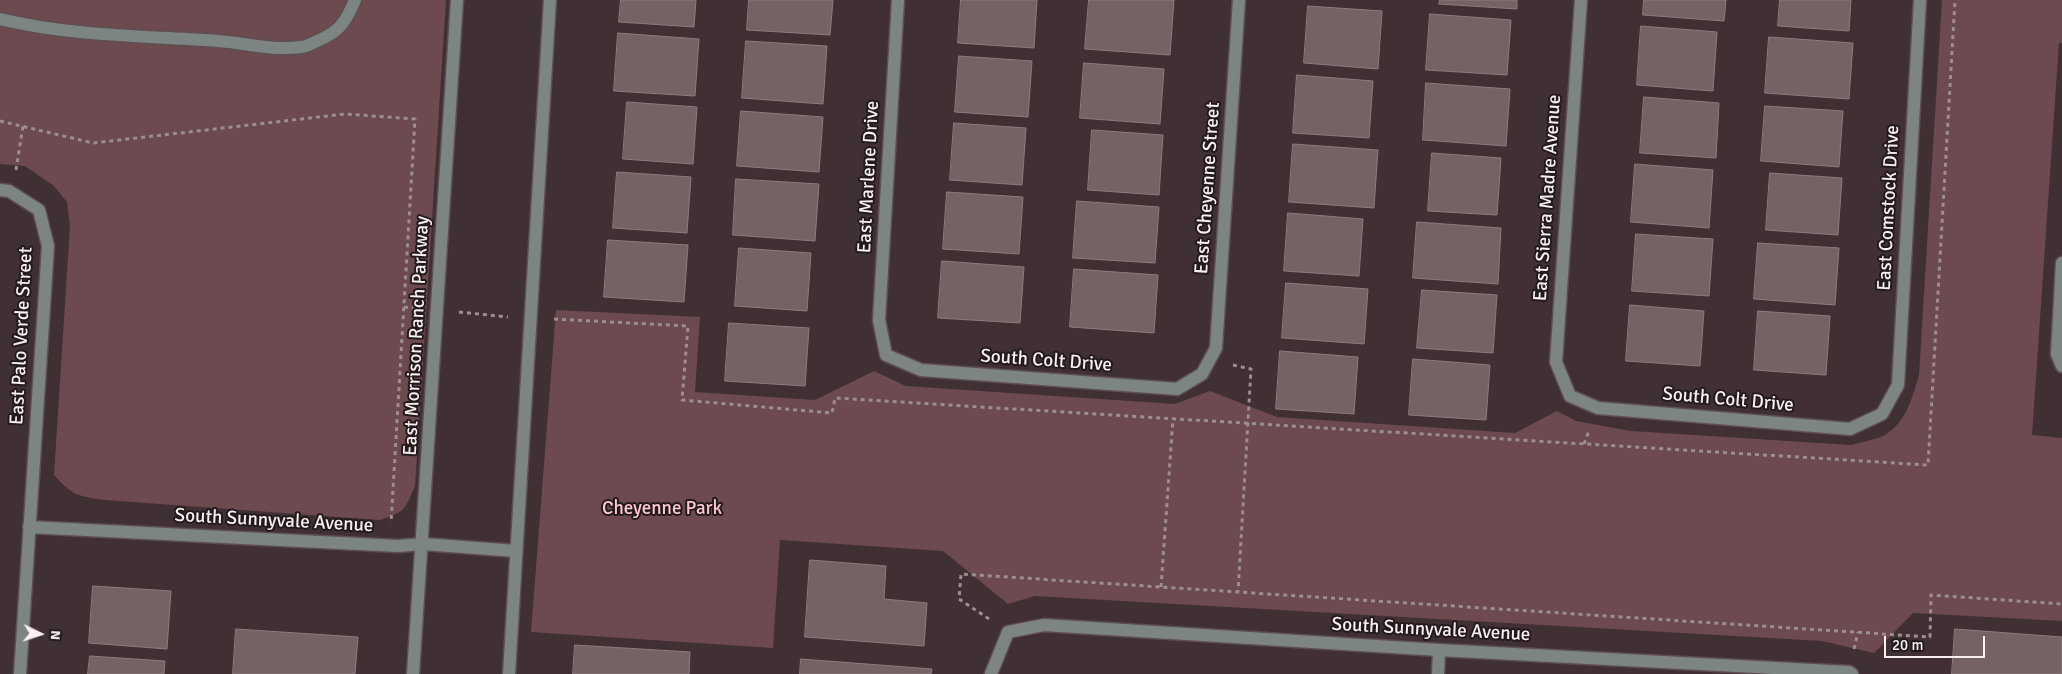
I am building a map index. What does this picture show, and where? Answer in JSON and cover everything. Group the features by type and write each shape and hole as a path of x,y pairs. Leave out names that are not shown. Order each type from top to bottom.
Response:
{"street":[{"path":"0,19 24,25 110,35 280,48 303,47 326,38 338,30 349,15 355,0"},
{"name":"East Morrison Ranch Parkway","path":"414,674 457,0"},
{"path":"509,674 550,0"},
{"name":"East Marlene Drive","path":"886,355 879,320 898,0"},
{"name":"East Cheyenne Street","path":"1202,374 1216,348 1238,0"},
{"name":"East Sierra Madre Avenue","path":"1570,396 1556,362 1580,0"},
{"name":"East Comstock Drive","path":"1882,414 1898,385 1920,0"},
{"name":"East Palo Verde Street","path":"6,192 39,210 48,246 20,674"},
{"path":"2062,263 2057,354 2062,366"},
{"name":"South Colt Drive","path":"886,355 921,370 1177,389 1202,374"},
{"name":"South Colt Drive","path":"1570,396 1598,408 1850,429 1882,414"},
{"name":"South Sunnyvale Avenue","path":"29,527 390,545 423,544 516,551"},
{"name":"South Sunnyvale Avenue","path":"1008,632 1044,625 1440,650 1849,672 1852,674"},
{"path":"991,674 1008,632"},
{"path":"1438,674 1440,650"}],"path":[{"path":"404,307 530,319 570,319 688,326 682,400 832,413 835,398 1928,465 1955,0"},
{"path":"0,121 93,143 345,114 415,119 390,545"},
{"path":"6,192 23,126"},
{"path":"1210,359 1252,369 1238,592"},
{"path":"1161,587 1173,419"},
{"path":"1008,632 960,599 961,574 1930,637 1931,595 2062,604"}],"green space":[{"path":"0,0 446,0 415,486 403,509 394,515 379,520 105,500 76,494 54,475 70,226 67,202 54,186 25,166 0,164"},
{"name":"Cheyenne Park","path":"1942,0 2062,0 2062,43 2059,43 2032,435 2062,438 2062,621 1913,613 1874,653 1822,641 1035,596 1008,604 943,551 780,540 773,648 531,632 556,310 700,317 695,392 815,400 874,371 906,386 1175,404 1210,391 1277,417 1515,433 1557,411 1576,421 1631,431 1851,445 1885,435 1904,416 1919,375"}],"building":[{"path":"621,0 696,0 694,27 619,22"},
{"path":"749,0 833,0 830,35 747,30"},
{"path":"961,0 1037,0 1034,48 958,43"},
{"path":"1089,0 1174,0 1170,55 1085,49"},
{"path":"1440,0 1517,0 1517,9 1439,4"},
{"path":"1644,0 1726,0 1724,21 1643,15"},
{"path":"1780,0 1851,0 1849,31 1778,26"},
{"path":"1308,6 1382,11 1378,69 1304,63"},
{"path":"1430,14 1511,20 1507,75 1426,70"},
{"path":"1641,26 1717,32 1713,91 1637,85"},
{"path":"618,33 699,39 695,96 614,91"},
{"path":"1769,37 1853,43 1849,99 1765,93"},
{"path":"746,41 827,46 823,104 742,98"},
{"path":"959,56 1032,61 1028,117 955,112"},
{"path":"1084,63 1164,69 1160,124 1080,118"},
{"path":"1297,75 1373,81 1369,138 1293,133"},
{"path":"1426,83 1510,89 1506,146 1423,140"},
{"path":"1644,97 1719,103 1716,158 1640,153"},
{"path":"627,102 697,107 693,164 623,159"},
{"path":"1765,106 1843,111 1839,167 1761,161"},
{"path":"741,111 823,117 819,172 737,166"},
{"path":"954,123 1026,128 1022,185 950,180"},
{"path":"1092,130 1163,135 1159,195 1088,190"},
{"path":"1293,144 1378,150 1374,208 1289,202"},
{"path":"1432,153 1501,158 1497,215 1428,211"},
{"path":"1635,164 1713,170 1709,228 1631,222"},
{"path":"617,172 691,177 687,233 613,228"},
{"path":"1770,173 1842,178 1838,235 1766,230"},
{"path":"736,179 819,184 815,241 733,235"},
{"path":"947,192 1023,197 1019,254 943,249"},
{"path":"1077,201 1159,207 1155,263 1073,258"},
{"path":"1288,213 1363,219 1359,276 1284,271"},
{"path":"1417,222 1501,228 1498,284 1413,278"},
{"path":"1636,234 1713,239 1709,296 1632,291"},
{"path":"608,240 688,245 684,302 604,297"},
{"path":"1758,243 1839,248 1835,305 1754,299"},
{"path":"739,248 811,253 807,311 735,306"},
{"path":"942,261 1024,267 1020,323 938,318"},
{"path":"1074,269 1158,275 1154,333 1070,327"},
{"path":"1286,283 1368,289 1364,344 1282,338"},
{"path":"1422,290 1497,295 1493,353 1417,348"},
{"path":"1630,305 1704,311 1700,366 1626,361"},
{"path":"1758,311 1830,316 1826,375 1754,370"},
{"path":"729,323 809,328 805,386 725,381"},
{"path":"1280,351 1358,357 1354,414 1276,409"},
{"path":"1413,359 1490,365 1486,420 1409,415"},
{"path":"810,560 886,566 884,599 927,603 924,646 805,637"},
{"path":"93,586 171,591 167,649 89,643"},
{"path":"236,629 358,637 355,674 233,674"},
{"path":"1955,629 2062,637 2062,674 1952,674"},
{"path":"575,645 690,652 689,674 573,674"},
{"path":"90,656 165,661 164,674 88,674"},
{"path":"801,659 932,669 931,674 800,674"}]}
